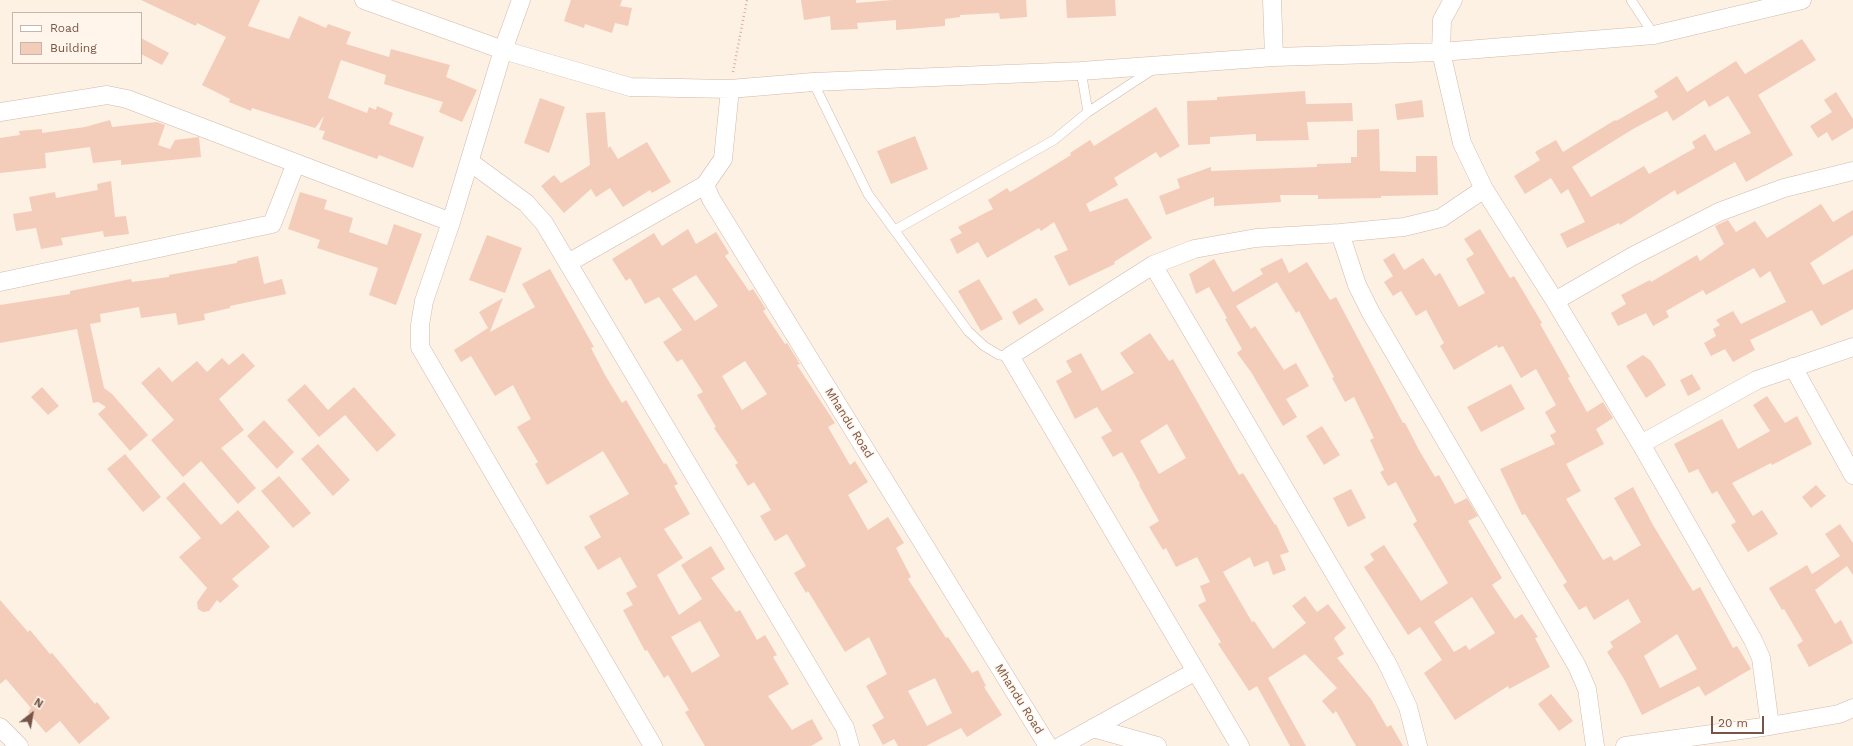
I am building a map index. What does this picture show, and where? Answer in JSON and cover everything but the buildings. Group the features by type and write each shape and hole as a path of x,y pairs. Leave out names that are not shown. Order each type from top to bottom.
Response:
{"street":[{"path":"364,0 503,50 630,87 730,89 814,82 1081,71 1274,57 1441,52 1654,35 1802,0"},
{"path":"521,0 503,50 470,162 424,302 420,326 420,347 653,746"},
{"path":"1272,0 1274,57"},
{"path":"1453,0 1442,20 1441,52 1462,143 1484,189 1555,301 1641,444 1753,640 1761,658 1770,726"},
{"path":"568,263 705,185 723,160 730,89"},
{"path":"0,112 107,95 127,99 451,222"},
{"path":"470,162 526,203 544,223 845,728 850,746"},
{"path":"0,282 272,224 296,163"},
{"path":"1555,301 1633,256 1719,212 1784,188 1853,171"},
{"name":"Mhandu Road","path":"705,185 720,212 1048,746"},
{"path":"1240,746 1010,356 1153,265 1194,249 1256,238 1340,233 1404,227 1441,218 1484,189"},
{"path":"1340,233 1357,285 1372,313 1577,666 1587,688 1595,746"},
{"path":"1153,265 1387,663 1408,707 1418,746"},
{"path":"1641,444 1757,380 1853,346"},
{"path":"1793,367 1853,475"},
{"path":"1061,746 1196,671"},
{"path":"1625,746 1770,726 1839,714 1853,708"},
{"path":"0,727 19,746"},
{"path":"1093,728 1157,746"}],"lane":[{"path":"1631,0 1654,35"},
{"path":"895,230 1054,140 1088,112 1159,65"},
{"path":"1081,71 1088,112"},
{"path":"814,82 868,194 968,331 984,346 999,355 1010,356"}],"path":[{"path":"730,89 748,0"}]}
